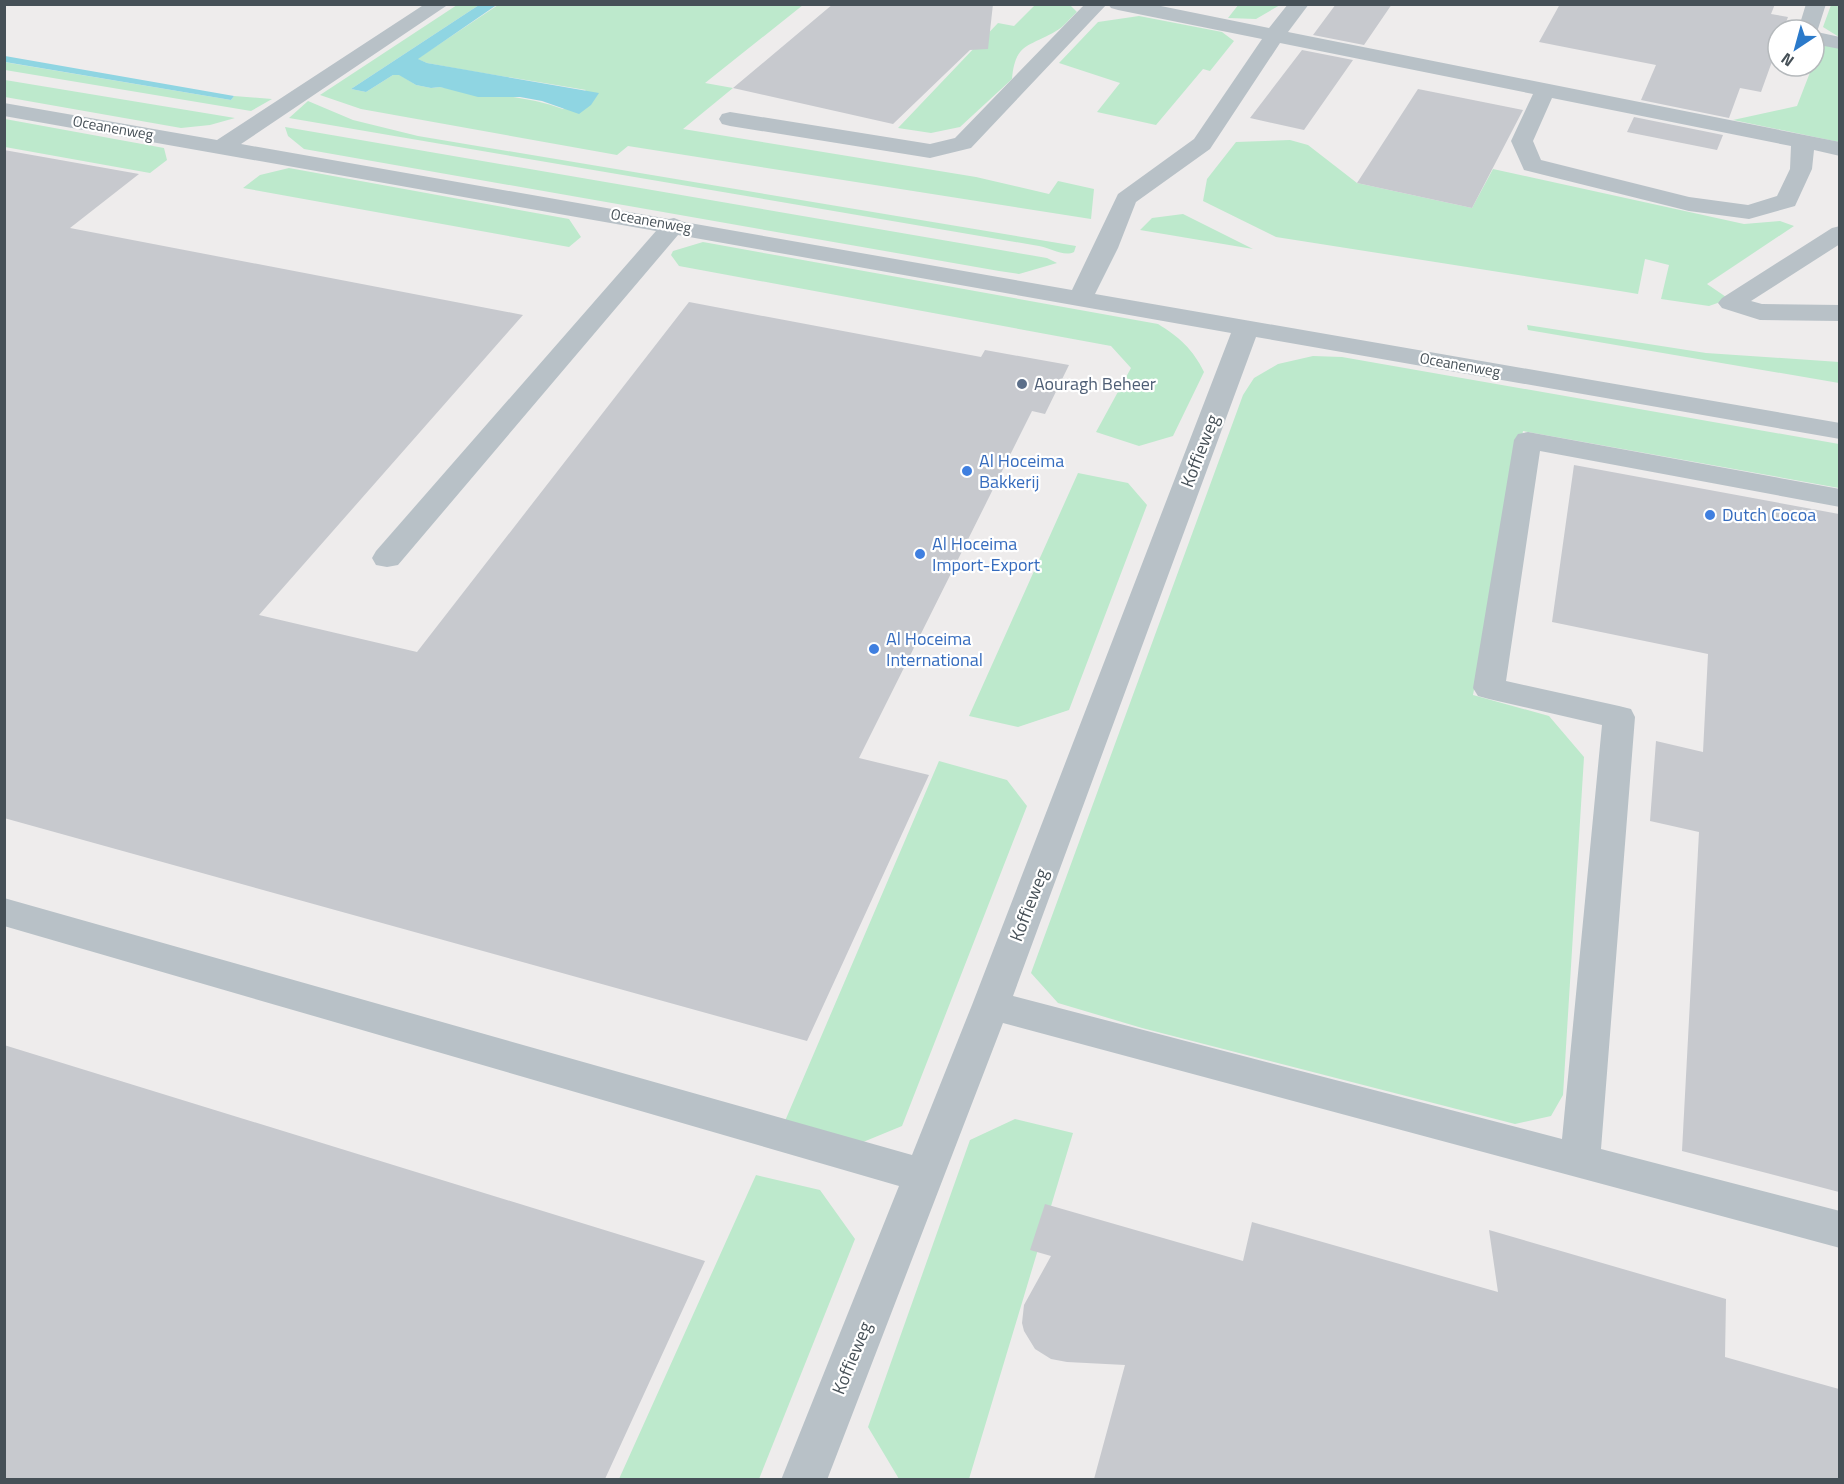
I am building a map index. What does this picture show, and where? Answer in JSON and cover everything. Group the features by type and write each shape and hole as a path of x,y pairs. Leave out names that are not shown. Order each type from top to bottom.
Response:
{"street":[{"path":"221,147 439,4"},
{"path":"730,119 930,151 963,143 1097,4"},
{"path":"1118,4 1839,149"},
{"path":"1080,298 1106,248 1126,199 1203,144 1274,36 1299,4"},
{"path":"1545,90 1522,141 1532,165 1689,204 1749,212 1787,201 1801,170 1803,141"},
{"name":"Oceanenweg","path":"4,109 1839,431"},
{"path":"387,558 674,225"},
{"path":"1839,233 1731,303 1760,312 1839,313"},
{"name":"Koffieweg","path":"804,1479 992,1005 1246,328"},
{"path":"1580,1162 1619,717 1489,688 1528,440 1839,498"},
{"path":"4,912 924,1176"},
{"path":"992,1005 1839,1230"}],"green space":[{"path":"1239,4 1280,5 1256,19 1228,18"},
{"path":"457,5 479,5 351,89 366,92 393,75 400,75 416,85 533,100 563,109 586,90 465,70 417,59 498,5 803,5 705,83 733,88 683,129 976,177 1049,194 1058,181 1094,189 1091,219 628,146 617,155 361,109 320,95"},
{"path":"1035,5 1070,5 1077,12 1059,29 1025,47 1016,58 1012,79 960,127 931,133 898,128 998,23 1014,26"},
{"path":"1831,5 1839,5 1839,37 1826,29 1826,19"},
{"path":"1139,16 1222,32 1234,41 1210,71 1203,69 1156,125 1097,112 1120,83 1059,63 1098,22"},
{"path":"1826,45 1839,48 1839,142 1733,120 1797,106 1808,78 1826,78"},
{"path":"4,62 231,100 234,96 272,99 251,111 5,70"},
{"path":"4,80 235,118 210,125 181,128 5,97"},
{"path":"308,101 353,120 418,136 1076,246 1074,252 1061,253 1039,246 289,118"},
{"path":"5,119 164,148 167,160 150,173 5,147"},
{"path":"285,127 1047,258 1057,263 1019,274 999,271 304,149 288,136"},
{"path":"1290,140 1308,145 1357,183 1472,208 1493,169 1744,224 1780,221 1794,226 1707,284 1729,299 1709,306 1661,299 1669,265 1645,259 1638,294 1276,237 1203,201 1207,179 1236,142"},
{"path":"289,168 569,219 581,237 569,247 243,188 260,175"},
{"path":"1183,214 1253,249 1140,230 1152,218"},
{"path":"703,242 1158,324 1185,344 1204,372 1173,436 1139,446 1096,432 1131,368 1111,346 679,266 671,255 673,251"},
{"path":"1527,325 1706,353 1839,362 1839,383 1528,330"},
{"path":"1313,356 1342,357 1839,444 1839,488 1523,431 1473,695 1549,716 1584,757 1563,1095 1551,1116 1515,1124 1142,1028 1058,1003 1031,973 1243,395 1254,378 1278,364"},
{"path":"1078,473 1128,483 1147,505 1069,710 1018,727 969,716"},
{"path":"939,761 1007,780 1027,806 902,1126 851,1147 782,1128"},
{"path":"1015,1119 1073,1133 969,1479 899,1479 868,1427 970,1140"},
{"path":"756,1175 820,1190 855,1239 759,1479 619,1479"}],"water":[{"path":"498,4 418,59 427,63 599,93 591,105 579,114 542,101 520,97 478,97 440,87 416,85 399,75 393,75 366,92 351,89 479,5"},
{"path":"4,56 234,96 231,100 5,62"}],"building":[{"path":"833,4 993,4 988,49 970,50 893,124 733,88"},
{"path":"1336,4 1392,4 1364,45 1313,35"},
{"path":"1560,4 1775,4 1771,14 1788,17 1766,18 1766,78 1761,92 1740,88 1729,118 1641,100 1656,65 1539,42"},
{"path":"1302,50 1353,60 1304,130 1250,118"},
{"path":"1418,89 1523,110 1472,208 1357,183"},
{"path":"1634,117 1723,135 1717,150 1627,132"},
{"path":"4,150 139,174 70,228 523,315 259,615 417,652 689,302 981,357 985,350 1069,365 1045,414 1032,411 859,758 929,775 807,1041 4,818"},
{"path":"1574,465 1839,514 1839,1192 1682,1151 1699,832 1650,821 1656,741 1703,752 1708,654 1552,622"},
{"path":"4,1045 705,1261 605,1479 4,1479"},
{"path":"1045,1204 1243,1261 1252,1222 1498,1292 1489,1230 1726,1299 1725,1357 1839,1389 1839,1479 1094,1479 1125,1365 1051,1359 1035,1349 1024,1331 1022,1323 1024,1305 1051,1256 1030,1250"}],"place":[{"name":"Aouragh Beheer","path":"1022,384"},
{"name":"Al Hoceima Bakkerij","path":"967,471"},
{"name":"Dutch Cocoa","path":"1710,515"},
{"name":"Al Hoceima Import-Export","path":"920,554"},
{"name":"Al Hoceima International","path":"874,649"}]}
